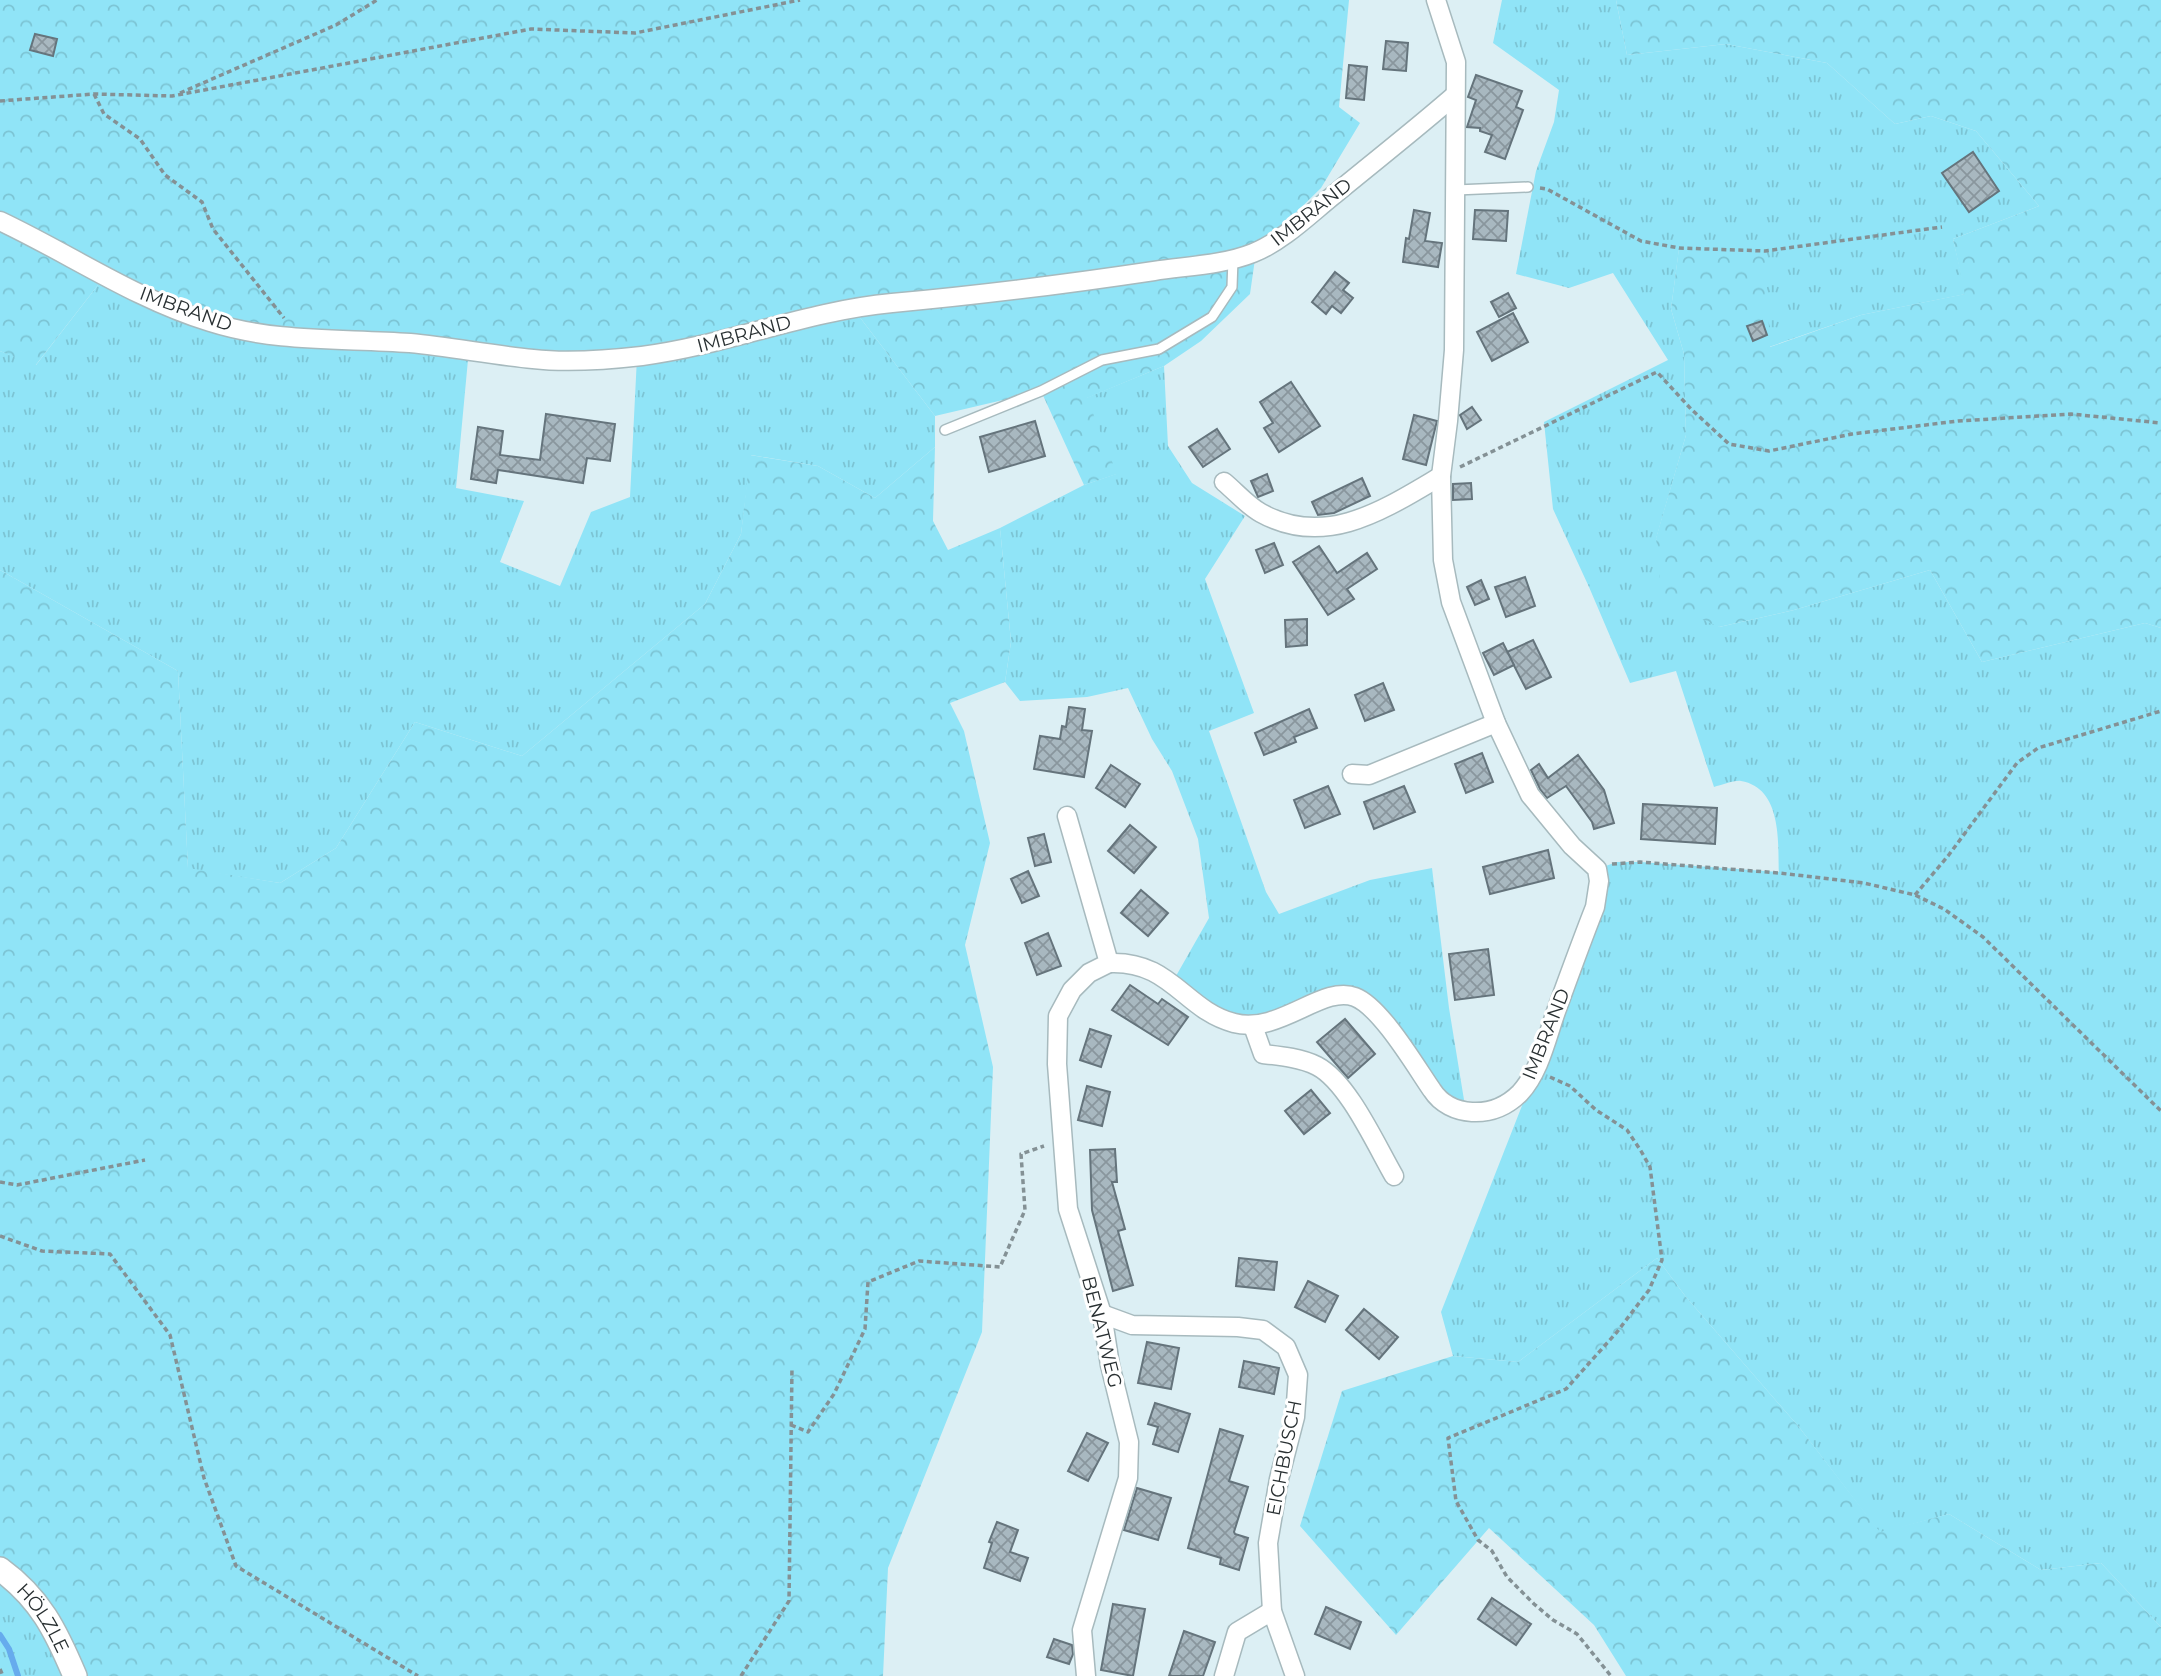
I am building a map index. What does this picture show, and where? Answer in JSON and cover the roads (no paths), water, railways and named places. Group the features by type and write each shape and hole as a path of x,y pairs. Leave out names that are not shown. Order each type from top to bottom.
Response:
{"street":[{"path":"1352,774 1369,775 1496,723 1451,602 1443,559 1441,476 1454,349 1456,62 1436,0"},
{"name":"IMBRAND","path":"0,221 155,301 209,322 253,333 301,340 405,343 469,349 536,360 637,357 722,342 812,315 852,307 963,297 1233,259 1256,253 1290,230 1455,96"},
{"path":"1224,482 1259,513 1292,527 1318,528 1383,511 1441,476"},
{"name":"IMBRAND","path":"1253,1026 1284,1018 1336,995 1355,996 1375,1010 1435,1094 1448,1106 1466,1112 1491,1111 1518,1095 1536,1070 1595,907 1599,881 1597,869 1572,846 1531,795 1496,723"},
{"path":"1067,816 1109,963 1126,962 1149,968 1216,1016 1253,1026 1264,1054 1287,1056 1318,1066 1346,1093 1394,1176"},
{"name":"BENATWEG","path":"1086,1676 1082,1630 1128,1478 1129,1442 1110,1365 1102,1314 1068,1209 1056,1064 1058,1016 1072,990 1089,973 1109,963"},
{"name":"EICHBUSCH","path":"1102,1314 1132,1325 1263,1330 1286,1347 1298,1375 1295,1417 1279,1479 1268,1543 1272,1611 1295,1676"},
{"name":"HÖLZLE","path":"0,1569 33,1597 59,1638 75,1676"},
{"path":"1224,1676 1237,1632 1272,1611"}],"lane":[{"path":"1456,190 1528,187"},
{"path":"945,430 1041,391 1102,360 1159,349 1212,317 1232,287 1233,259"}],"waterway":[{"path":"0,1635 9,1649 18,1676"}]}
